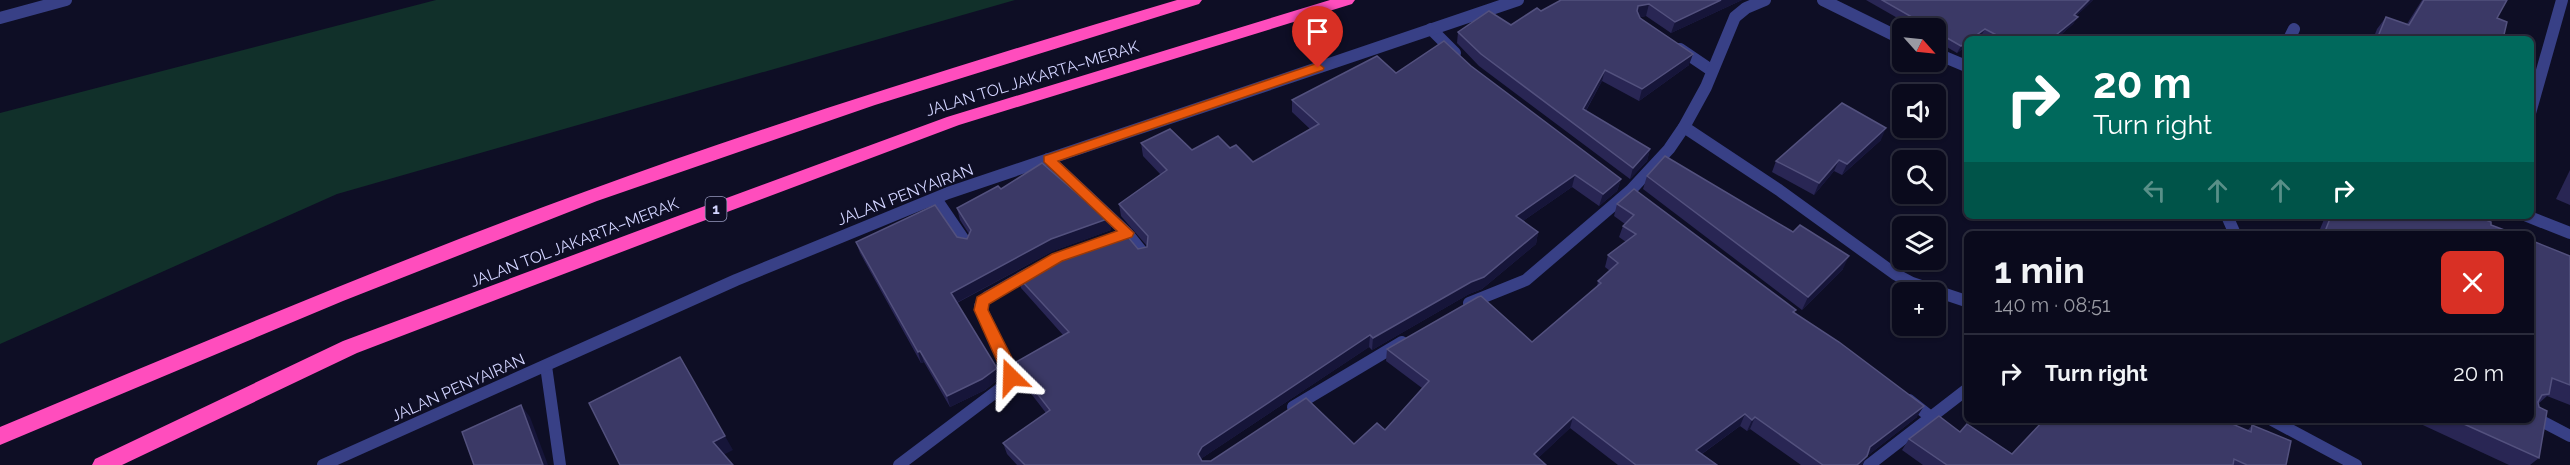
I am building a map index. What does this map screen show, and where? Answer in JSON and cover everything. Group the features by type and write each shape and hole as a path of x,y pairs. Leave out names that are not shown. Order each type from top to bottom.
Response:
{"highway":[{"name":"JALAN TOL JAKARTA–MERAK","path":"0,436 324,299 675,166 1064,38 1194,0"},
{"name":"JALAN TOL JAKARTA–MERAK","path":"102,465 350,347 681,222 953,122 1347,0"}],"street":[{"path":"0,18 66,0"},
{"name":"JALAN PENYAIRAN","path":"323,465 736,280 936,199 1518,0"},
{"path":"1454,312 1473,301 1526,280 1631,190 1669,149 1684,127 1706,87 1711,70 1735,17 1746,8 1765,0"},
{"path":"1823,0 1892,34"},
{"path":"2534,99 2562,0"},
{"path":"1431,29 1467,65"},
{"path":"1668,40 1711,70"},
{"path":"1946,58 1964,65"},
{"path":"1684,127 1779,190 1895,273 1912,283 1964,300"},
{"path":"1048,159 1127,233 1143,253"},
{"path":"936,199 966,243"},
{"path":"2534,219 2570,233"},
{"path":"1099,243 1127,233"},
{"path":"899,465 1005,385 1011,377 1011,370 980,306 987,297 1047,262"},
{"path":"1285,413 1324,387 1414,335"},
{"path":"546,366 560,465"},
{"path":"1894,389 1932,418"},
{"path":"1869,465 1964,392"},
{"path":"2534,417 2570,436"},
{"path":"2278,423 2356,465"}],"green space":[{"path":"436,0 1015,0 337,194 0,344 0,113"}],"building":[{"path":"1561,0 1721,0 1675,22 1649,4 1638,6 1637,11 1640,18 1693,54 1642,89 1605,70 1583,109 1650,149 1633,168 1481,54 1458,32 1489,11 1511,25 1537,8 1541,11"},
{"path":"1882,0 2089,0 2074,15 2078,17 2055,36 1998,36 1985,29 1975,36 1964,36 1964,44 1961,46 1946,37 1946,18 1914,18"},
{"path":"2424,0 2507,0 2497,18 2507,22 2504,36 2378,36 2386,17 2409,25"},
{"path":"1444,41 1471,66 1621,179 1603,194 1575,175 1516,216 1538,232 1484,277 1471,282 1373,338 1370,335 1202,447 1198,454 1202,461 1211,461 1306,398 1354,444 1377,423 1385,430 1429,381 1387,349 1478,297 1481,296 1532,342 1601,283 1598,281 1618,263 1608,255 1636,234 1623,226 1634,215 1617,204 1634,189 1796,310 1793,312 1839,342 1924,406 1870,447 1867,456 1857,465 1823,465 1755,417 1752,420 1745,414 1696,450 1717,465 1636,465 1573,417 1534,454 1546,465 1025,465 1003,443 1050,410 1016,366 1016,362 1069,332 1018,277 1058,254 1123,231 1138,249 1147,247 1148,236 1119,204 1167,170 1141,143 1170,129 1192,150 1218,136 1230,148 1236,145 1253,162 1319,124 1292,100 1377,56 1396,73"},
{"path":"1842,103 1886,128 1847,164 1839,160 1819,183 1776,161"},
{"path":"1665,156 1793,232 1800,225 1849,256 1808,297 1647,176"},
{"path":"1042,163 1103,216 1105,214 1110,218 1051,239 951,293 997,368 982,379 947,396 920,351 918,352 856,242 935,205 957,237 967,239 971,230 957,208 998,186 1001,189"},
{"path":"2330,219 2484,219 2491,222 2491,225 2507,231 2325,231"},
{"path":"2534,242 2570,256 2570,385 2552,378 2549,394 2542,395 2538,402 2539,407 2547,411 2539,458 2462,423 2534,423"},
{"path":"680,357 725,436 713,442 733,465 620,465 589,403"},
{"path":"521,405 543,465 474,465 462,432"},
{"path":"1939,416 1960,432 1967,424 2012,454 2041,423 2230,423 2251,432 2252,425 2291,441 2286,465 2247,465 2234,459 2233,465 1947,465 1909,439"}],"route":[{"path":"1011,377 1011,370 981,310 982,301 1047,262 1127,233 1048,159 1318,68"}]}
